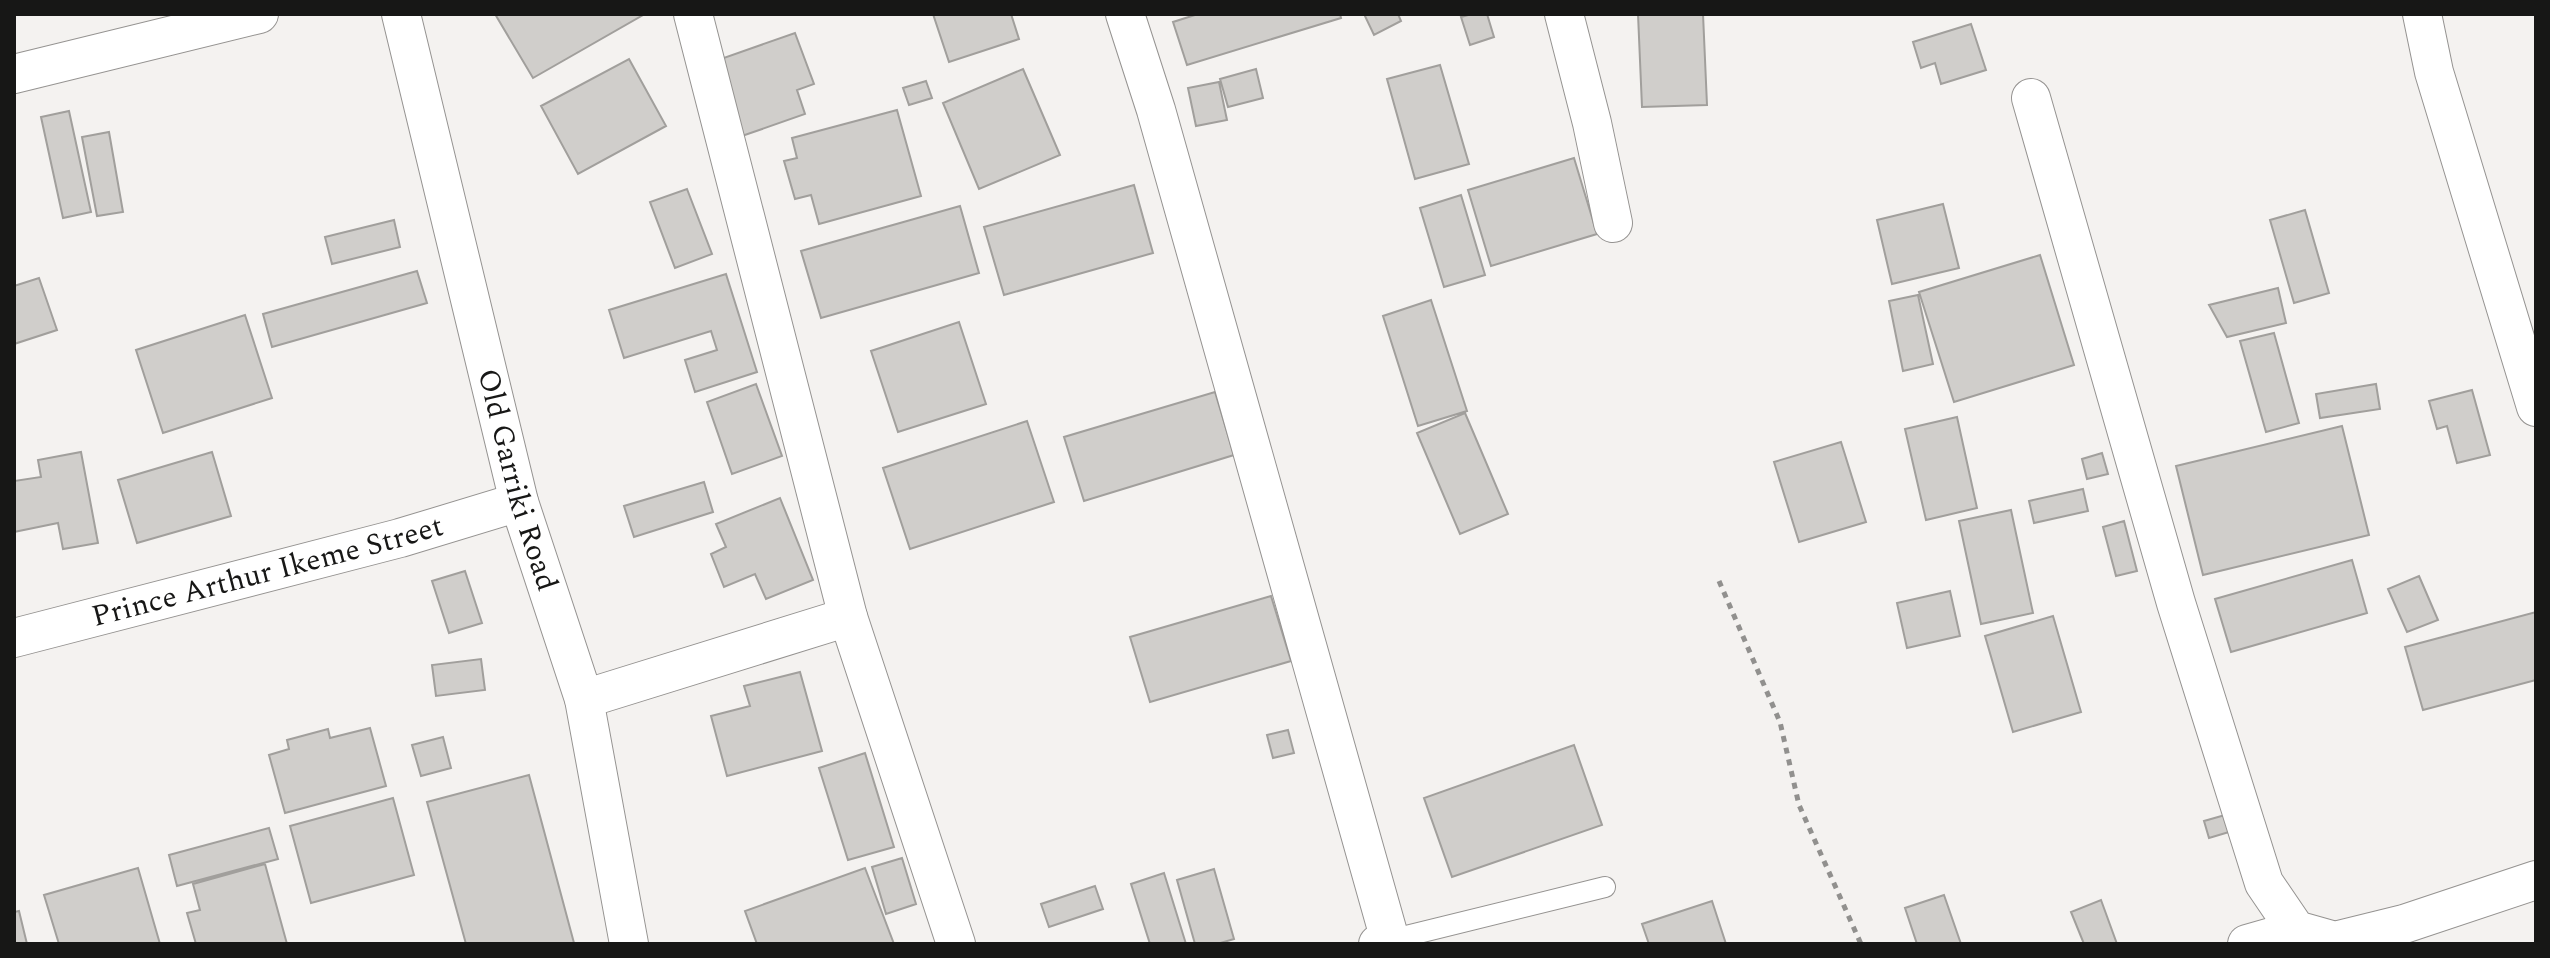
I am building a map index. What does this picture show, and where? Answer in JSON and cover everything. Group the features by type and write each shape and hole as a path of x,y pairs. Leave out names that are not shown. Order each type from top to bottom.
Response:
{"street":[{"path":"14,74 259,14"},
{"name":"Old Garriki Road","path":"401,14 519,502 584,699 629,944"},
{"path":"693,14 848,617 956,944"},
{"path":"1125,14 1156,110 1384,942"},
{"path":"1564,14 1613,223"},
{"path":"2422,14 2434,72 2536,407"},
{"path":"2031,98 2176,603 2264,883 2296,930"},
{"name":"Prince Arthur Ikeme Street","path":"14,638 400,538 519,502"},
{"path":"584,699 848,617"},
{"path":"2247,944 2296,930 2335,941 2404,924 2536,880"}],"lane":[{"path":"1384,942 1605,887"}],"path":[{"path":"1719,581 1780,722 1799,805 1861,944"}],"building":[{"path":"495,14 642,14 643,15 533,78"},
{"path":"933,14 1011,14 1019,39 949,62"},
{"path":"1198,14 1340,14 1341,18 1187,65 1173,22"},
{"path":"1364,14 1398,14 1401,21 1374,35"},
{"path":"1487,14 1494,37 1470,45 1461,17"},
{"path":"1638,14 1703,14 1707,105 1642,107"},
{"path":"1971,24 1986,70 1941,84 1935,63 1921,68 1913,42"},
{"path":"795,33 814,84 797,90 805,114 742,136 715,61"},
{"path":"629,59 666,126 578,174 541,106"},
{"path":"1440,65 1469,164 1415,179 1387,79"},
{"path":"1023,69 1060,155 979,189 943,103"},
{"path":"1256,69 1263,98 1228,107 1220,79"},
{"path":"926,81 932,98 909,105 903,88"},
{"path":"1219,82 1227,120 1196,126 1188,88"},
{"path":"897,110 921,196 819,224 811,195 795,199 784,161 797,158 792,138"},
{"path":"69,111 91,212 63,218 41,117"},
{"path":"109,132 123,212 97,216 82,137"},
{"path":"1574,158 1597,234 1491,266 1468,190"},
{"path":"1134,185 1153,253 1004,295 984,227"},
{"path":"687,189 712,254 675,268 650,202"},
{"path":"1461,195 1485,275 1444,287 1420,208"},
{"path":"1943,204 1959,268 1892,284 1877,220"},
{"path":"960,206 979,273 821,318 801,251"},
{"path":"2305,210 2329,293 2294,303 2270,220"},
{"path":"394,220 400,247 332,264 325,237"},
{"path":"2040,255 2074,365 1954,402 1919,292"},
{"path":"417,271 427,303 272,347 263,314"},
{"path":"726,274 757,372 695,392 685,360 717,350 711,331 624,358 609,310"},
{"path":"39,278 57,330 14,344 14,286"},
{"path":"2278,288 2286,323 2227,337 2209,305"},
{"path":"1918,295 1933,364 1903,371 1889,301"},
{"path":"1431,300 1467,411 1418,426 1383,316"},
{"path":"245,315 272,398 163,433 136,350"},
{"path":"959,322 986,404 898,432 871,351"},
{"path":"2274,333 2299,423 2266,432 2240,341"},
{"path":"756,384 782,456 732,474 707,402"},
{"path":"2376,384 2380,409 2320,418 2316,394"},
{"path":"2472,390 2490,455 2457,463 2447,426 2437,429 2429,401"},
{"path":"1215,392 1234,455 1084,501 1064,437"},
{"path":"1465,413 1508,514 1460,534 1417,433"},
{"path":"1957,417 1977,508 1926,520 1905,429"},
{"path":"1027,421 1054,502 910,549 883,468"},
{"path":"2342,426 2369,535 2203,575 2176,466"},
{"path":"1841,442 1866,522 1799,542 1774,462"},
{"path":"81,452 98,543 63,549 58,523 14,532 14,481 41,477 38,460"},
{"path":"212,452 231,516 137,543 118,480"},
{"path":"2102,453 2108,474 2087,479 2082,459"},
{"path":"704,482 713,512 634,537 624,506"},
{"path":"2083,489 2088,511 2034,523 2029,501"},
{"path":"780,498 813,580 766,599 755,574 724,587 711,554 726,547 716,524"},
{"path":"2011,510 2033,613 1981,624 1959,521"},
{"path":"2124,521 2137,571 2116,576 2103,527"},
{"path":"2352,560 2367,613 2231,652 2215,599"},
{"path":"465,571 482,623 449,633 432,581"},
{"path":"2419,576 2438,620 2407,632 2388,589"},
{"path":"1950,591 1960,636 1907,648 1897,603"},
{"path":"1271,596 1291,661 1150,702 1130,637"},
{"path":"2536,612 2536,680 2423,710 2405,647"},
{"path":"2053,616 2081,712 2013,732 1985,636"},
{"path":"481,659 485,690 436,696 432,665"},
{"path":"800,672 822,751 727,776 711,716 750,706 744,686"},
{"path":"370,728 386,786 285,813 269,755 289,749 287,740 328,729 330,738"},
{"path":"1288,730 1294,753 1273,758 1267,735"},
{"path":"443,737 451,768 421,776 412,745"},
{"path":"1574,745 1602,825 1452,877 1424,798"},
{"path":"865,753 894,847 848,860 819,768"},
{"path":"529,775 574,943 466,944 427,802"},
{"path":"393,798 414,875 311,903 290,826"},
{"path":"2225,815 2229,832 2209,838 2204,821"},
{"path":"269,828 278,859 177,886 169,855"},
{"path":"902,858 916,904 886,914 872,867"},
{"path":"265,864 287,944 196,944 187,913 200,910 193,884"},
{"path":"138,868 160,944 59,944 44,895"},
{"path":"865,868 894,944 757,944 745,911"},
{"path":"1214,869 1234,939 1217,944 1195,944 1177,880"},
{"path":"1164,873 1186,944 1150,944 1131,884"},
{"path":"1095,886 1103,909 1049,927 1041,904"},
{"path":"1944,895 1961,944 1917,944 1905,908"},
{"path":"2101,900 2117,944 2084,944 2071,912"},
{"path":"1712,901 1726,944 1649,944 1642,924"},
{"path":"19,911 27,944 14,944 14,912"}]}
